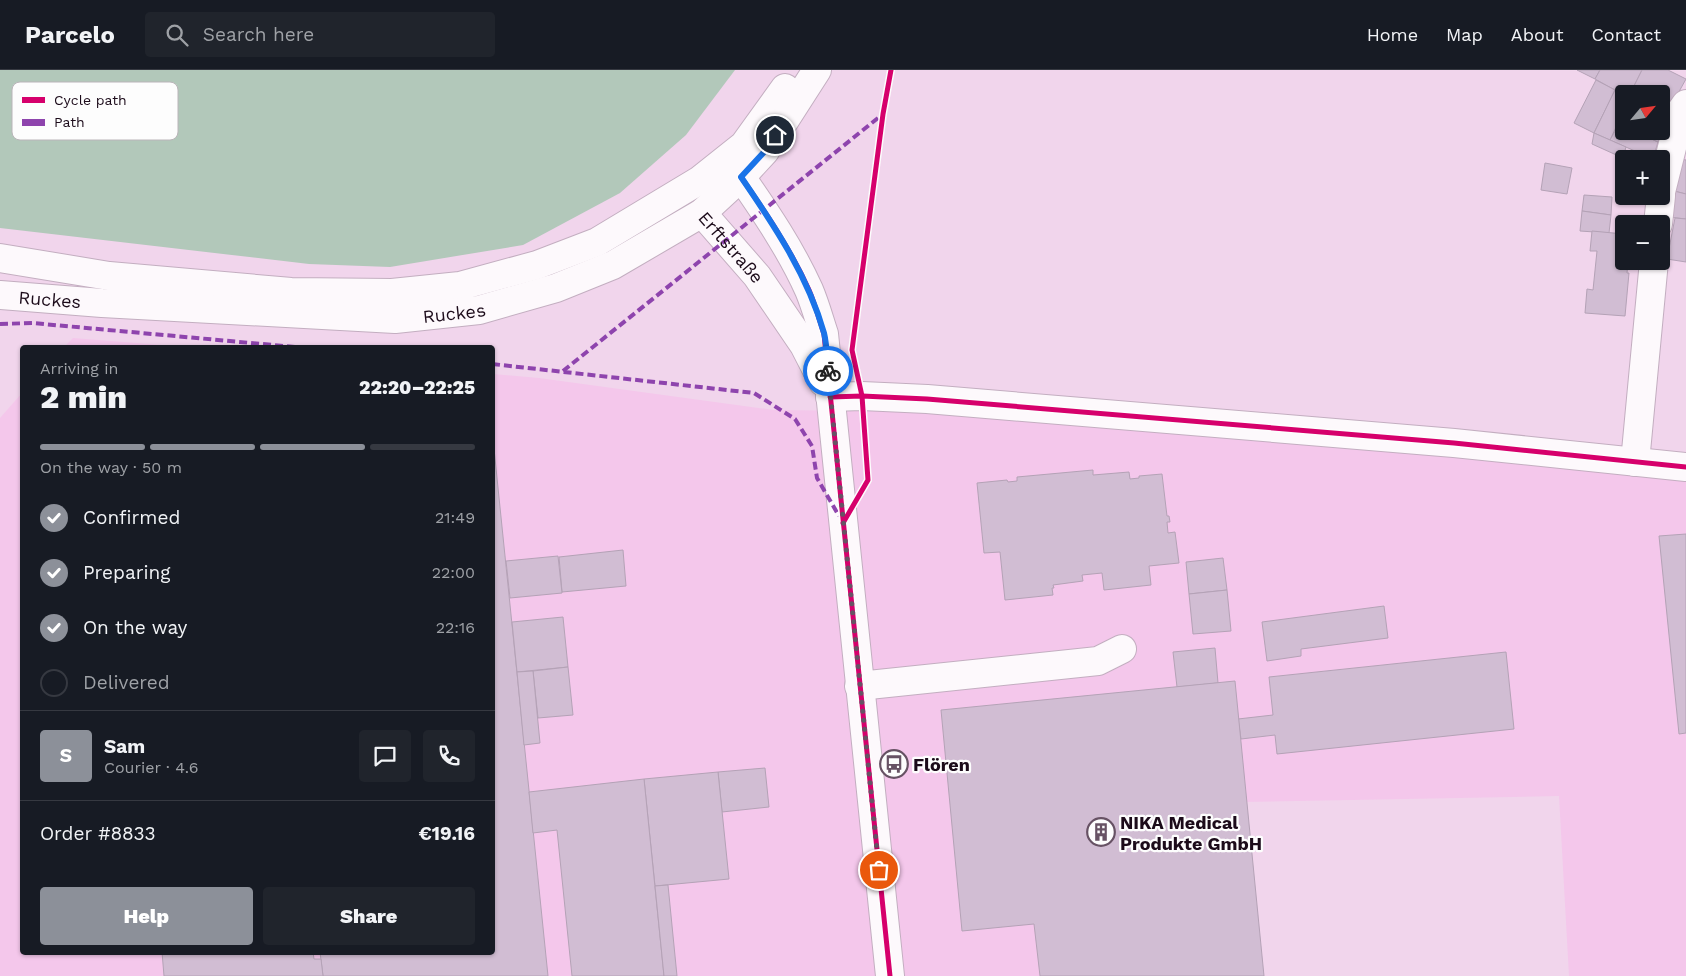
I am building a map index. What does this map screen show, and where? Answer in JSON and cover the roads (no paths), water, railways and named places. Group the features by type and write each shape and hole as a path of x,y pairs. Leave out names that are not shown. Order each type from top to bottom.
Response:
{"street":[{"name":"Ruckes","path":"0,258 109,276 291,292 392,293 460,286 537,265 597,242 700,180 744,144 797,70"},
{"name":"Ruckes","path":"0,295 396,319 479,310 556,288 613,265 702,213 741,177 765,151 817,70"},
{"path":"1670,157 1682,111 1686,104"},
{"name":"Erftstraße","path":"830,397 804,345 757,276 702,213 700,180 741,177 787,248 809,290 824,334 890,976"},
{"path":"1635,462 1653,270"},
{"path":"830,397 927,399 1444,442 1686,467"},
{"path":"859,686 1098,661 1122,649"}],"place":[{"name":"Flören","path":"894,764"},
{"name":"NIKA Medical Produkte GmbH","path":"1101,832"}]}
